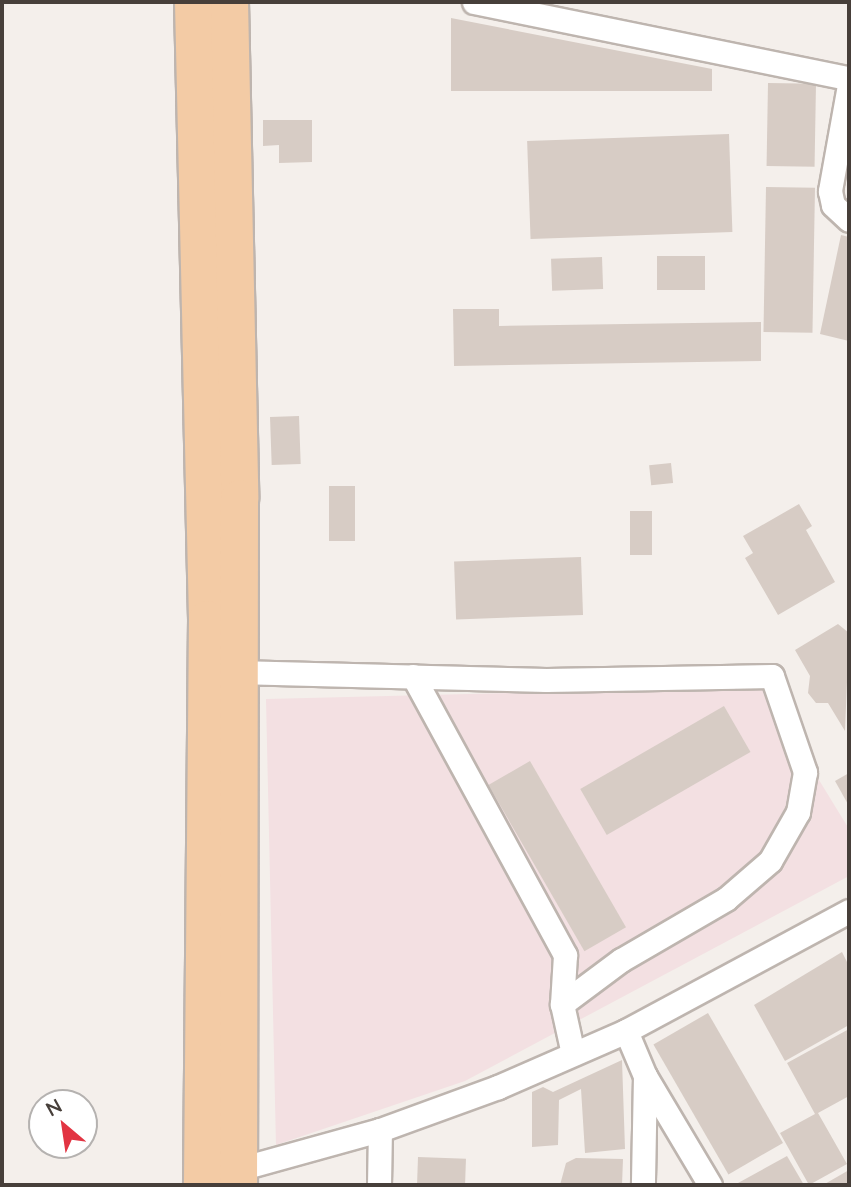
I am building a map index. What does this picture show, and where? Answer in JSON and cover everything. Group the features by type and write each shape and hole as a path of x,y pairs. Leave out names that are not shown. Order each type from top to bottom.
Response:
{"main road":[{"path":"193,2 208,619 202,1185"},
{"path":"229,2 238,1177"}],"street":[{"path":"474,2 849,78"},
{"path":"849,85 830,191 833,205 849,220"},
{"path":"236,672 414,676 772,676 805,772 799,813 770,861 726,899 621,960 562,1004"},
{"path":"414,676 565,955 562,1004 573,1055"},
{"path":"238,1177 380,1130 573,1055 846,921"},
{"path":"626,1031 645,1076 710,1185"},
{"path":"643,1185 645,1076"},
{"path":"379,1185 380,1130"}],"shaded area":[{"path":"762,687 849,829 849,876 465,1081 276,1145 266,699"}],"building":[{"path":"451,18 712,69 712,91 451,91"},
{"path":"768,83 816,84 815,167 767,166"},
{"path":"263,120 312,120 312,162 279,163 279,145 263,146"},
{"path":"729,134 732,232 531,239 527,141"},
{"path":"766,187 815,188 812,333 763,332"},
{"path":"841,235 849,237 849,341 820,334"},
{"path":"657,256 705,256 705,290 657,290"},
{"path":"602,257 603,289 552,291 551,259"},
{"path":"453,309 499,309 499,326 761,322 761,361 454,366"},
{"path":"299,416 301,464 272,465 270,417"},
{"path":"671,463 673,483 651,485 649,465"},
{"path":"329,486 355,486 355,541 329,541"},
{"path":"799,504 812,526 806,530 835,582 778,615 745,558 753,553 743,536"},
{"path":"630,511 652,511 652,555 630,555"},
{"path":"581,557 583,615 456,619 454,561"},
{"path":"838,624 849,633 845,731 828,703 816,703 808,693 810,676 795,650"},
{"path":"724,706 750,752 607,835 580,789"},
{"path":"530,761 626,927 584,951 488,785"},
{"path":"849,773 849,806 835,781"},
{"path":"842,952 849,966 849,1025 785,1061 754,1005"},
{"path":"708,1013 783,1143 728,1174 653,1044"},
{"path":"849,1029 849,1096 818,1113 847,1164 809,1185 780,1133 815,1114 787,1063"},
{"path":"622,1060 625,1149 585,1153 581,1089 559,1100 558,1145 532,1147 532,1092 543,1087 553,1092"},
{"path":"787,1156 804,1185 739,1185 738,1183"},
{"path":"418,1157 466,1159 465,1185 417,1185"},
{"path":"576,1158 623,1159 622,1185 560,1185 566,1163"},
{"path":"849,1170 849,1185 823,1185"}]}
